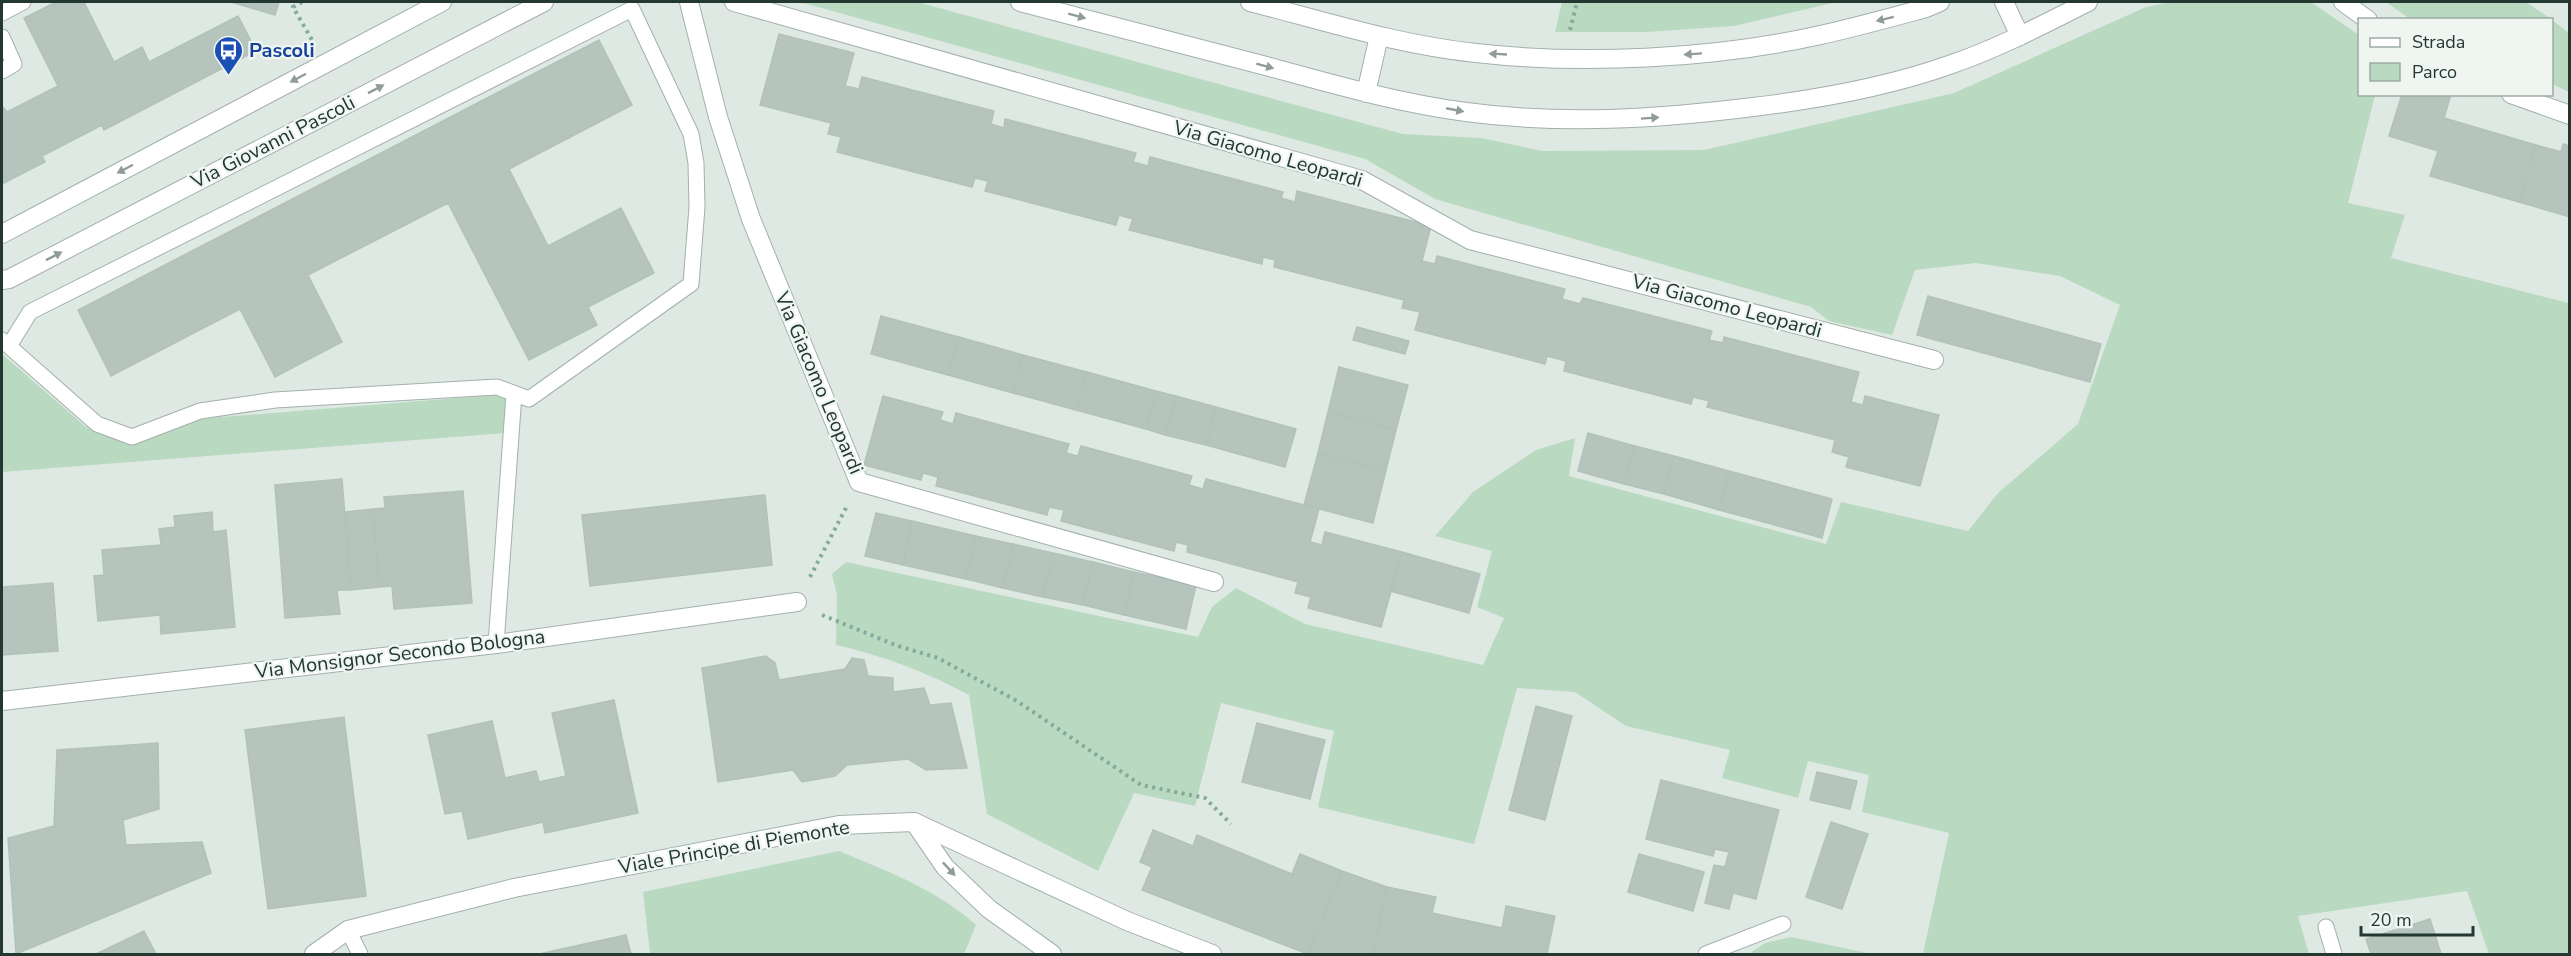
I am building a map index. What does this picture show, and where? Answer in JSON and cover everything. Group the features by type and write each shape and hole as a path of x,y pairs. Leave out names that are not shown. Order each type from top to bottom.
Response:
{"street":[{"path":"2,234 442,2"},
{"name":"Via Giovanni Pascoli","path":"2,280 9,279 544,2"},
{"name":"Via Giacomo Leopardi","path":"689,2 718,117 751,219 860,482 1214,582"},
{"name":"Via Giacomo Leopardi","path":"734,2 1362,180 1470,240 1934,360"},
{"path":"1020,2 1366,93 1466,112 1556,120 1640,119 1700,114 1794,102 1886,85 1954,64 2020,36 2088,2"},
{"path":"1250,2 1379,36 1476,53 1635,58 1707,54 1814,36 1926,8 1940,2"},
{"path":"2004,2 2020,36"},
{"path":"2343,2 2365,18"},
{"path":"1366,93 1379,36"},
{"path":"2517,96 2570,115"},
{"name":"Via Monsignor Secondo Bologna","path":"2,701 496,644 797,602"},
{"path":"914,822 945,867 989,909 1052,954"},
{"name":"Viale Principe di Piemonte","path":"314,954 348,930 514,888 839,825 914,822 1127,921 1212,954"}],"lane":[{"path":"2,13 23,2"},
{"path":"632,9 691,134 696,163 697,207 691,284 529,399 497,387 275,400 200,411 132,437 97,424 5,343 30,312 632,9"},
{"path":"2,37 14,64 2,71"},
{"path":"496,644 514,394"},
{"path":"1706,954 1784,924"},
{"path":"2326,927 2334,954"},
{"path":"348,930 360,954"}],"path":[{"path":"302,2 293,7 326,63"},
{"path":"860,482 797,602 834,621 938,658 1017,701 1141,785 1205,798 1231,824"}],"green space":[{"path":"800,2 917,2 1403,134 1481,138 1542,151 1704,150 1954,93 2146,7 2170,2 2311,2 2358,34 2358,96 2375,96 2348,203 2405,215 2391,258 2569,303 2569,954 2489,954 2467,891 2298,916 2309,954 1923,954 1949,833 1862,812 1869,775 1808,761 1798,798 1722,778 1730,750 1626,726 1575,692 1517,688 1474,844 1318,807 1334,731 1221,703 1195,806 1134,793 1098,871 987,814 969,695 904,666 836,645 837,595 832,574 846,562 1198,637 1212,607 1236,588 1305,624 1483,665 1504,618 1477,607 1492,551 1435,536 1473,492 1536,450 1575,438 1569,476 1826,544 1841,502 1968,531 1998,493 2078,424 2120,305 2060,276 1976,263 1915,270 1892,335 1829,321 1811,307 1435,199 1365,159"},
{"path":"1562,2 1837,2 1734,26 1646,32 1555,32"},
{"path":"2386,2 2526,2 2550,18 2409,18"},
{"path":"2553,21 2569,33 2569,92 2553,84"},
{"path":"2,354 86,427 124,443 197,419 495,395 506,396 506,433 2,472"},
{"path":"839,851 911,882 961,912 976,925 964,954 650,954 643,892"},
{"path":"1791,937 1872,954 1749,954 1765,943"}],"building":[{"path":"56,2 84,2 114,62 142,47 149,62 238,16 256,51 104,130 102,125 42,156 45,162 2,184 2,106 7,112 58,86 24,18"},
{"path":"231,2 279,2 275,15"},
{"path":"779,34 854,53 845,86 859,89 862,77 994,111 991,124 1004,128 1005,119 1136,153 1133,162 1148,166 1150,157 1283,192 1281,198 1295,202 1297,191 1431,226 1422,261 1435,264 1437,256 1565,289 1562,299 1580,304 1583,298 1712,331 1709,340 1723,343 1724,337 1859,372 1851,402 1863,405 1865,396 1939,415 1920,486 1846,467 1849,457 1832,452 1835,440 1707,407 1709,401 1693,397 1691,404 1564,371 1566,361 1547,356 1545,364 1415,330 1420,312 1402,308 1404,300 1274,267 1275,260 1263,257 1262,264 1129,230 1133,219 1119,215 1116,225 985,191 988,181 975,178 972,187 837,152 841,137 828,134 831,123 760,105"},
{"path":"599,40 632,105 509,169 548,246 621,208 654,273 588,307 597,325 529,360 448,203 308,275 342,342 275,377 240,309 111,376 78,310"},
{"path":"2401,96 2450,96 2444,118 2536,145 2519,202 2430,176 2438,151 2389,136"},
{"path":"2563,144 2570,146 2570,217 2519,202 2536,145 2561,152"},
{"path":"1928,296 2101,344 2090,382 1917,335"},
{"path":"881,316 959,337 948,375 871,354"},
{"path":"1357,327 1409,341 1405,354 1353,340"},
{"path":"959,337 1023,355 1013,393 948,375"},
{"path":"1023,355 1087,372 1076,410 1013,393"},
{"path":"1339,367 1408,385 1396,430 1328,412"},
{"path":"1087,372 1156,391 1146,429 1076,410"},
{"path":"1156,391 1176,396 1165,435 1146,429"},
{"path":"883,396 943,412 940,420 953,424 956,413 1069,444 1066,453 1078,456 1081,446 1192,476 1189,485 1203,489 1206,479 1319,509 1310,542 1322,545 1325,532 1402,552 1381,627 1308,608 1311,597 1295,593 1298,582 1187,552 1188,545 1176,542 1174,551 1061,521 1064,510 1049,507 1047,515 936,486 938,477 923,473 921,480 864,465"},
{"path":"1176,396 1216,407 1206,445 1165,435"},
{"path":"1216,407 1296,429 1285,467 1206,445"},
{"path":"1328,412 1396,430 1386,470 1318,453"},
{"path":"1588,433 1635,446 1624,484 1578,471"},
{"path":"1635,446 1674,456 1664,494 1624,484"},
{"path":"1318,453 1386,470 1373,523 1304,505"},
{"path":"1674,456 1729,471 1719,510 1664,494"},
{"path":"1729,471 1832,499 1822,538 1719,510"},
{"path":"342,479 351,590 337,590 340,614 285,618 275,485"},
{"path":"463,491 472,603 394,609 392,586 379,587 373,509 385,508 384,497"},
{"path":"765,495 772,565 590,586 582,515"},
{"path":"373,509 379,587 351,590 345,512"},
{"path":"212,512 213,532 226,530 235,627 161,634 160,615 98,621 94,576 104,575 102,550 161,545 159,529 175,527 174,516"},
{"path":"876,513 912,521 903,565 865,556"},
{"path":"912,521 976,536 966,579 903,565"},
{"path":"976,536 1013,544 1003,588 966,579"},
{"path":"1013,544 1053,553 1043,597 1003,588"},
{"path":"1402,552 1480,574 1469,613 1390,591"},
{"path":"1053,553 1093,562 1083,605 1043,597"},
{"path":"1093,562 1134,572 1124,615 1083,605"},
{"path":"1134,572 1196,585 1186,629 1124,615"},
{"path":"53,583 58,651 2,655 2,587"},
{"path":"766,656 775,663 779,680 845,669 852,658 864,660 868,676 893,678 893,692 924,688 930,705 951,703 967,768 926,770 908,759 847,765 835,776 802,782 793,770 718,782 702,668"},
{"path":"614,700 638,813 545,833 543,822 468,839 462,811 445,814 428,735 492,721 505,778 536,771 539,782 566,776 552,713"},
{"path":"1536,706 1572,716 1545,820 1509,810"},
{"path":"344,717 366,896 268,909 245,730"},
{"path":"1257,723 1325,740 1310,799 1242,782"},
{"path":"158,743 159,809 123,820 126,845 202,842 211,873 16,954 8,838 54,826 57,750"},
{"path":"1817,772 1857,781 1850,809 1810,800"},
{"path":"1661,780 1779,810 1756,899 1733,893 1729,909 1705,903 1714,865 1725,867 1729,852 1715,849 1713,856 1646,839"},
{"path":"1831,822 1868,834 1842,909 1806,897"},
{"path":"1153,830 1193,846 1197,835 1292,874 1300,854 1342,871 1308,954 1142,890 1152,867 1140,862"},
{"path":"1639,854 1704,872 1693,911 1628,892"},
{"path":"1342,871 1387,887 1373,954 1308,954"},
{"path":"1387,887 1436,897 1432,913 1502,928 1506,906 1555,916 1547,954 1373,954"},
{"path":"2430,919 2441,954 2371,954 2366,939"},
{"path":"144,931 156,954 96,954"},
{"path":"626,935 631,954 539,954"}],"place":[{"name":"Pascoli","path":"228,76"}]}
